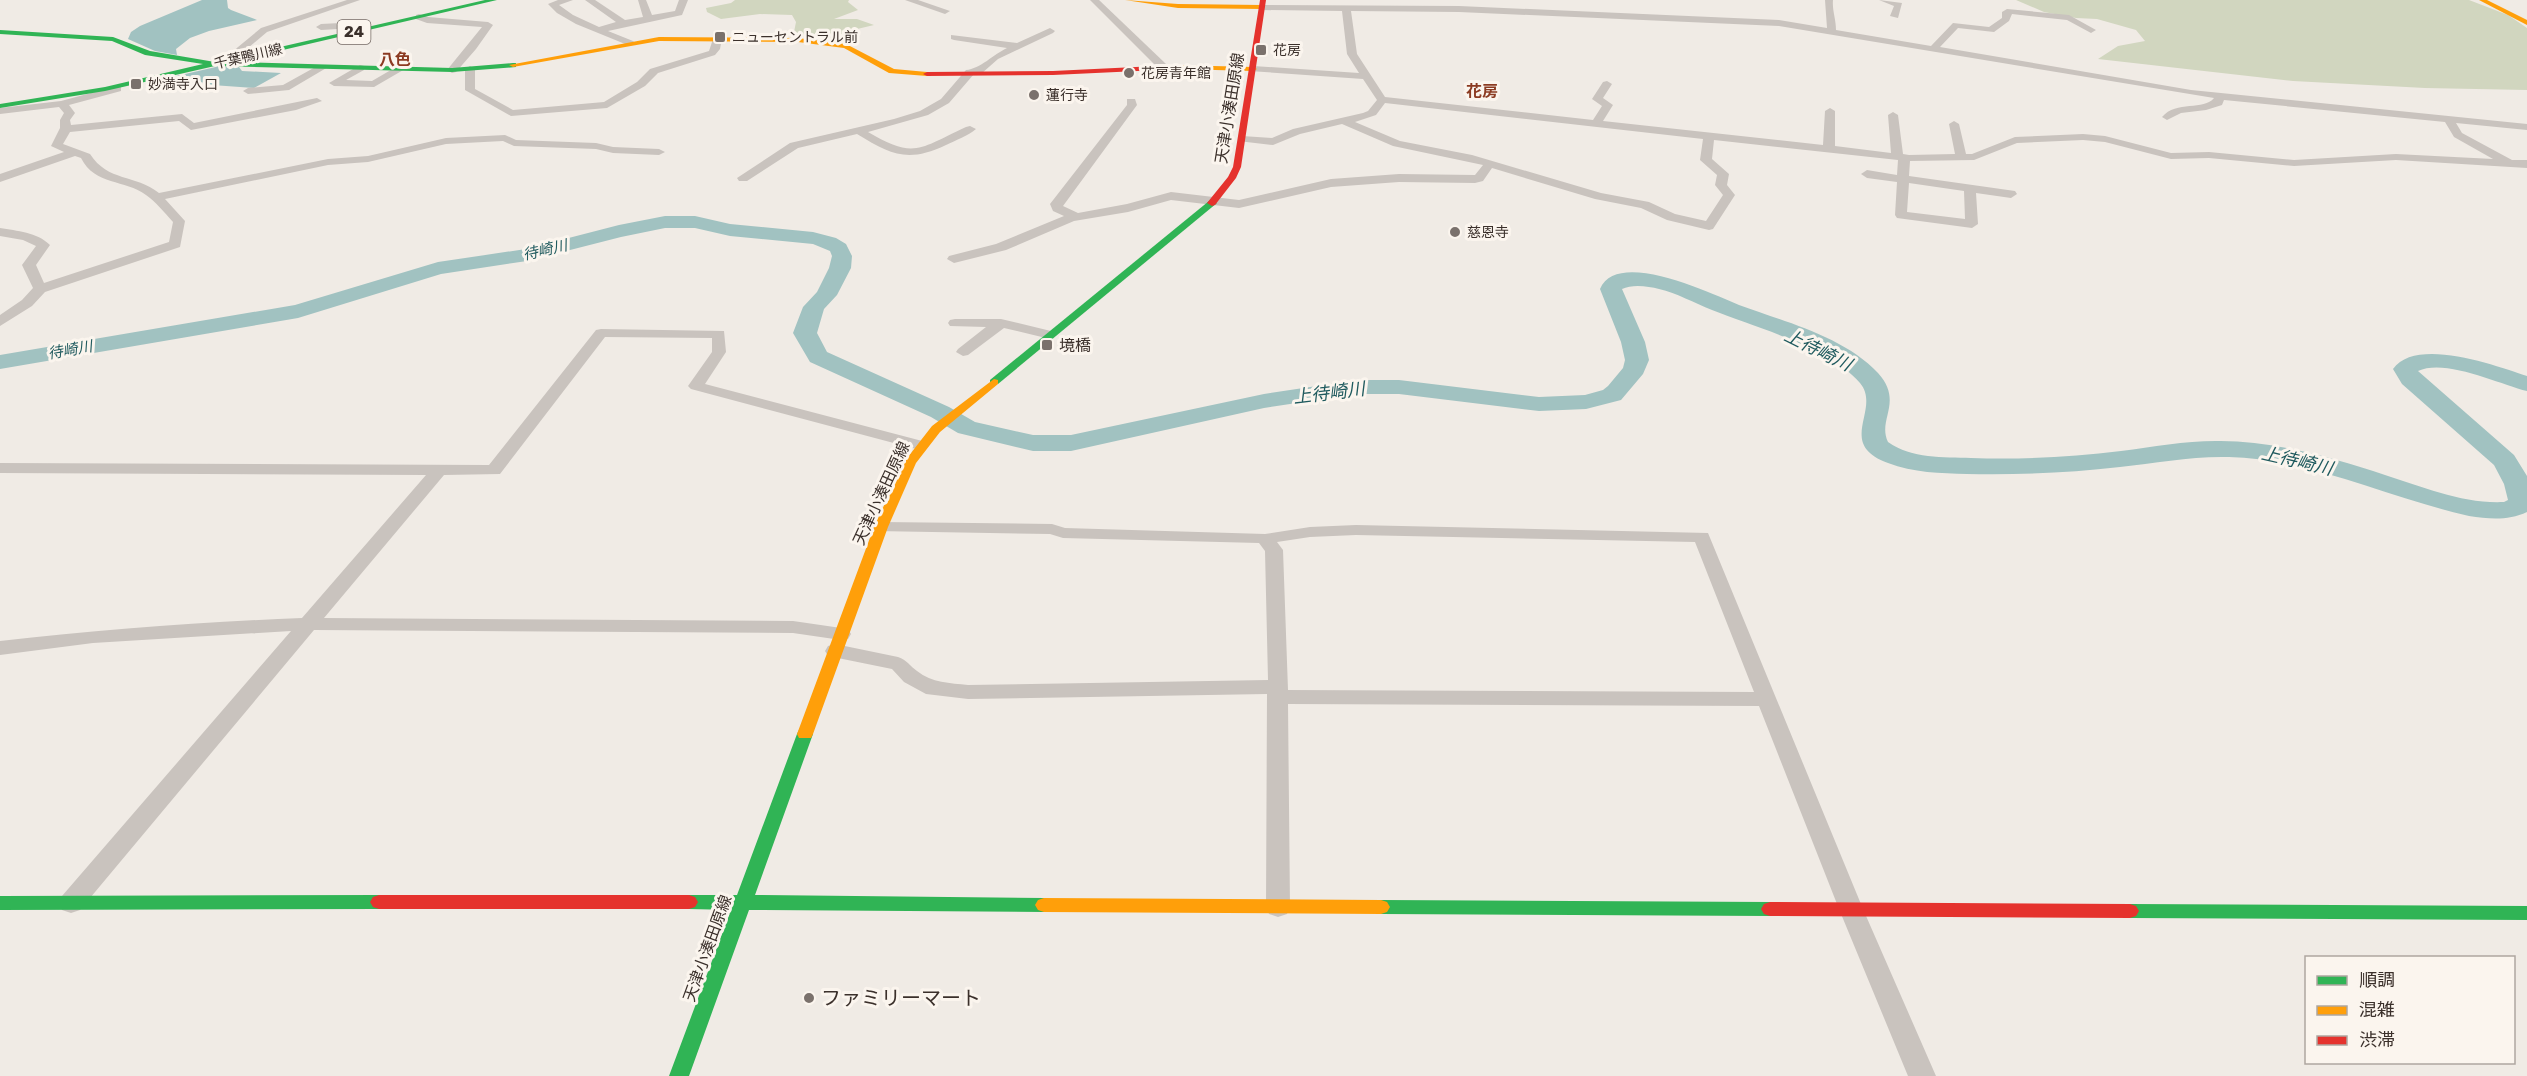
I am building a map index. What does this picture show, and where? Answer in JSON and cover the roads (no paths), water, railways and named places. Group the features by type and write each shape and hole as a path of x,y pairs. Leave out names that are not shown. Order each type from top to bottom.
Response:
{"street":[{"path":"220,63 264,30 356,0"},
{"name":"千葉鴨川線","path":"0,106 127,84 494,0"},
{"path":"569,0 552,4 581,24 630,43"},
{"path":"589,0 623,23"},
{"path":"642,0 648,18"},
{"path":"600,30 623,23 679,14 680,5 684,0"},
{"path":"909,0 945,11"},
{"path":"1094,0 1162,66"},
{"path":"1128,0 1178,6 1263,3 1346,8 1394,4 1779,23 2220,96 2527,127"},
{"path":"1828,0 1828,8 1832,17 1831,31"},
{"path":"1883,0 1899,5 1895,16"},
{"path":"2482,0 2527,23"},
{"name":"天津小湊田原線","path":"678,1076 881,527 920,445 963,406 1213,202 1235,173 1263,3"},
{"path":"1346,8 1352,54 1382,100 1900,157 1974,157 2015,140 2083,136 2105,139 2171,156 2209,155 2295,163 2396,158 2527,164"},
{"path":"1933,49 1956,25 1991,30 2006,19 2007,12 2012,10 2069,18 2077,21 2083,28 2091,30"},
{"path":"419,17 434,21 488,25 473,47 452,70"},
{"path":"321,27 340,26 353,33"},
{"path":"743,178 794,145 905,120 933,109 974,72 995,57 1050,31"},
{"path":"3,33 113,39 148,53 220,63 323,67 470,69 537,63 664,38 717,38 832,43 850,47 892,71 903,74 1060,72 1162,66 1365,76"},
{"path":"954,36 1017,46"},
{"path":"470,69 470,90 511,113 614,103 661,68 712,53 717,38"},
{"path":"248,91 285,88 323,67"},
{"path":"360,68 334,83 374,84 400,69"},
{"path":"0,111 62,104 114,90 127,84"},
{"path":"1596,123 1608,105 1597,99 1607,84"},
{"path":"2167,117 2177,111 2213,106 2218,103 2220,96"},
{"path":"1076,217 1057,208 1056,204 1132,105 1131,100"},
{"path":"1242,138 1273,142 1297,131 1346,122 1372,113 1382,100"},
{"path":"65,129 182,117 194,129 317,101"},
{"path":"0,322 27,303 40,289 175,244 179,221 155,197 141,187 99,173 89,166 86,156 77,151 57,146 65,129 65,120 70,113 62,104"},
{"path":"1829,148 1830,111"},
{"path":"505,138 514,120 511,113"},
{"path":"1893,116 1903,180 1902,215 1911,218 1972,224 1970,189"},
{"path":"2450,120 2458,135 2512,165"},
{"path":"1346,122 1397,144 1490,163 1599,196 1645,205 1671,217 1709,226 1729,195 1721,185 1723,174 1706,160 1709,137"},
{"path":"1954,124 1961,157"},
{"path":"860,131 878,142 909,153 921,151 970,129"},
{"path":"155,197 328,162 368,159 446,141 505,138 514,143 578,144 613,150 659,152"},
{"path":"0,178 77,151"},
{"path":"954,259 1001,247 1076,217 1128,208 1171,196 1239,204 1269,199 1330,183 1376,178 1475,180 1490,163"},
{"path":"1868,174 2011,194"},
{"path":"0,232 27,237 43,245 29,265 31,275 38,282 40,289"},
{"path":"955,323 1001,323 1050,335"},
{"path":"963,352 1001,323"},
{"path":"0,468 494,470 601,333 719,334 719,352 696,386 920,445"},
{"path":"71,903 438,471"},
{"path":"881,527 1052,529 1063,533 1265,539 1310,532 1356,530 1702,537 1851,909 1922,1076"},
{"path":"1265,539 1274,550 1278,907"},
{"path":"0,648 226,627 307,624 793,627 898,664 911,677 933,689 968,693 1277,692 1768,699"},
{"path":"0,903 741,902 2527,913"}],"water":[{"path":"202,0 227,0 228,8 231,10 257,20 209,31 190,38 176,49 177,55 155,51 128,39 131,32 140,26"},
{"path":"220,66 239,67 242,71 281,73 254,88 212,85 193,80 156,85 146,83"}],"waterway":[{"name":"上待崎川","path":"0,362 298,311 438,268 527,255 619,231 665,222 695,222 730,230 813,238 829,242 839,248 842,256 840,268 826,295 814,307 805,333 818,357 940,412 967,428 1033,443 1071,443 1264,401 1357,387 1399,387 1539,404 1586,402 1612,395 1635,369 1637,360 1633,342 1611,289 1613,284 1635,280 1658,282 1683,290 1781,328 1840,356 1870,379 1877,390 1879,400 1873,438 1878,447 1896,458 1925,464 1983,467 2042,466 2200,449 2247,450 2319,464 2469,508 2491,511 2509,510 2522,504 2518,484 2505,461 2411,379 2405,369 2422,362 2448,362 2527,384"}],"place":[{"name":"ニューセントラル前","path":"720,37"},
{"name":"花房","path":"1261,50"},
{"name":"花房青年館","path":"1129,73"},
{"name":"妙満寺入口","path":"136,84"},
{"name":"蓮行寺","path":"1034,95"},
{"name":"慈恩寺","path":"1455,232"},
{"name":"境橋","path":"1047,345"},
{"name":"ファミリーマート","path":"809,998"}],"district":[{"name":"八色","path":"395,59"},
{"name":"花房","path":"1482,91"}],"water label":[{"name":"待崎川","path":"545,250"},
{"name":"待崎川","path":"70,350"}]}
